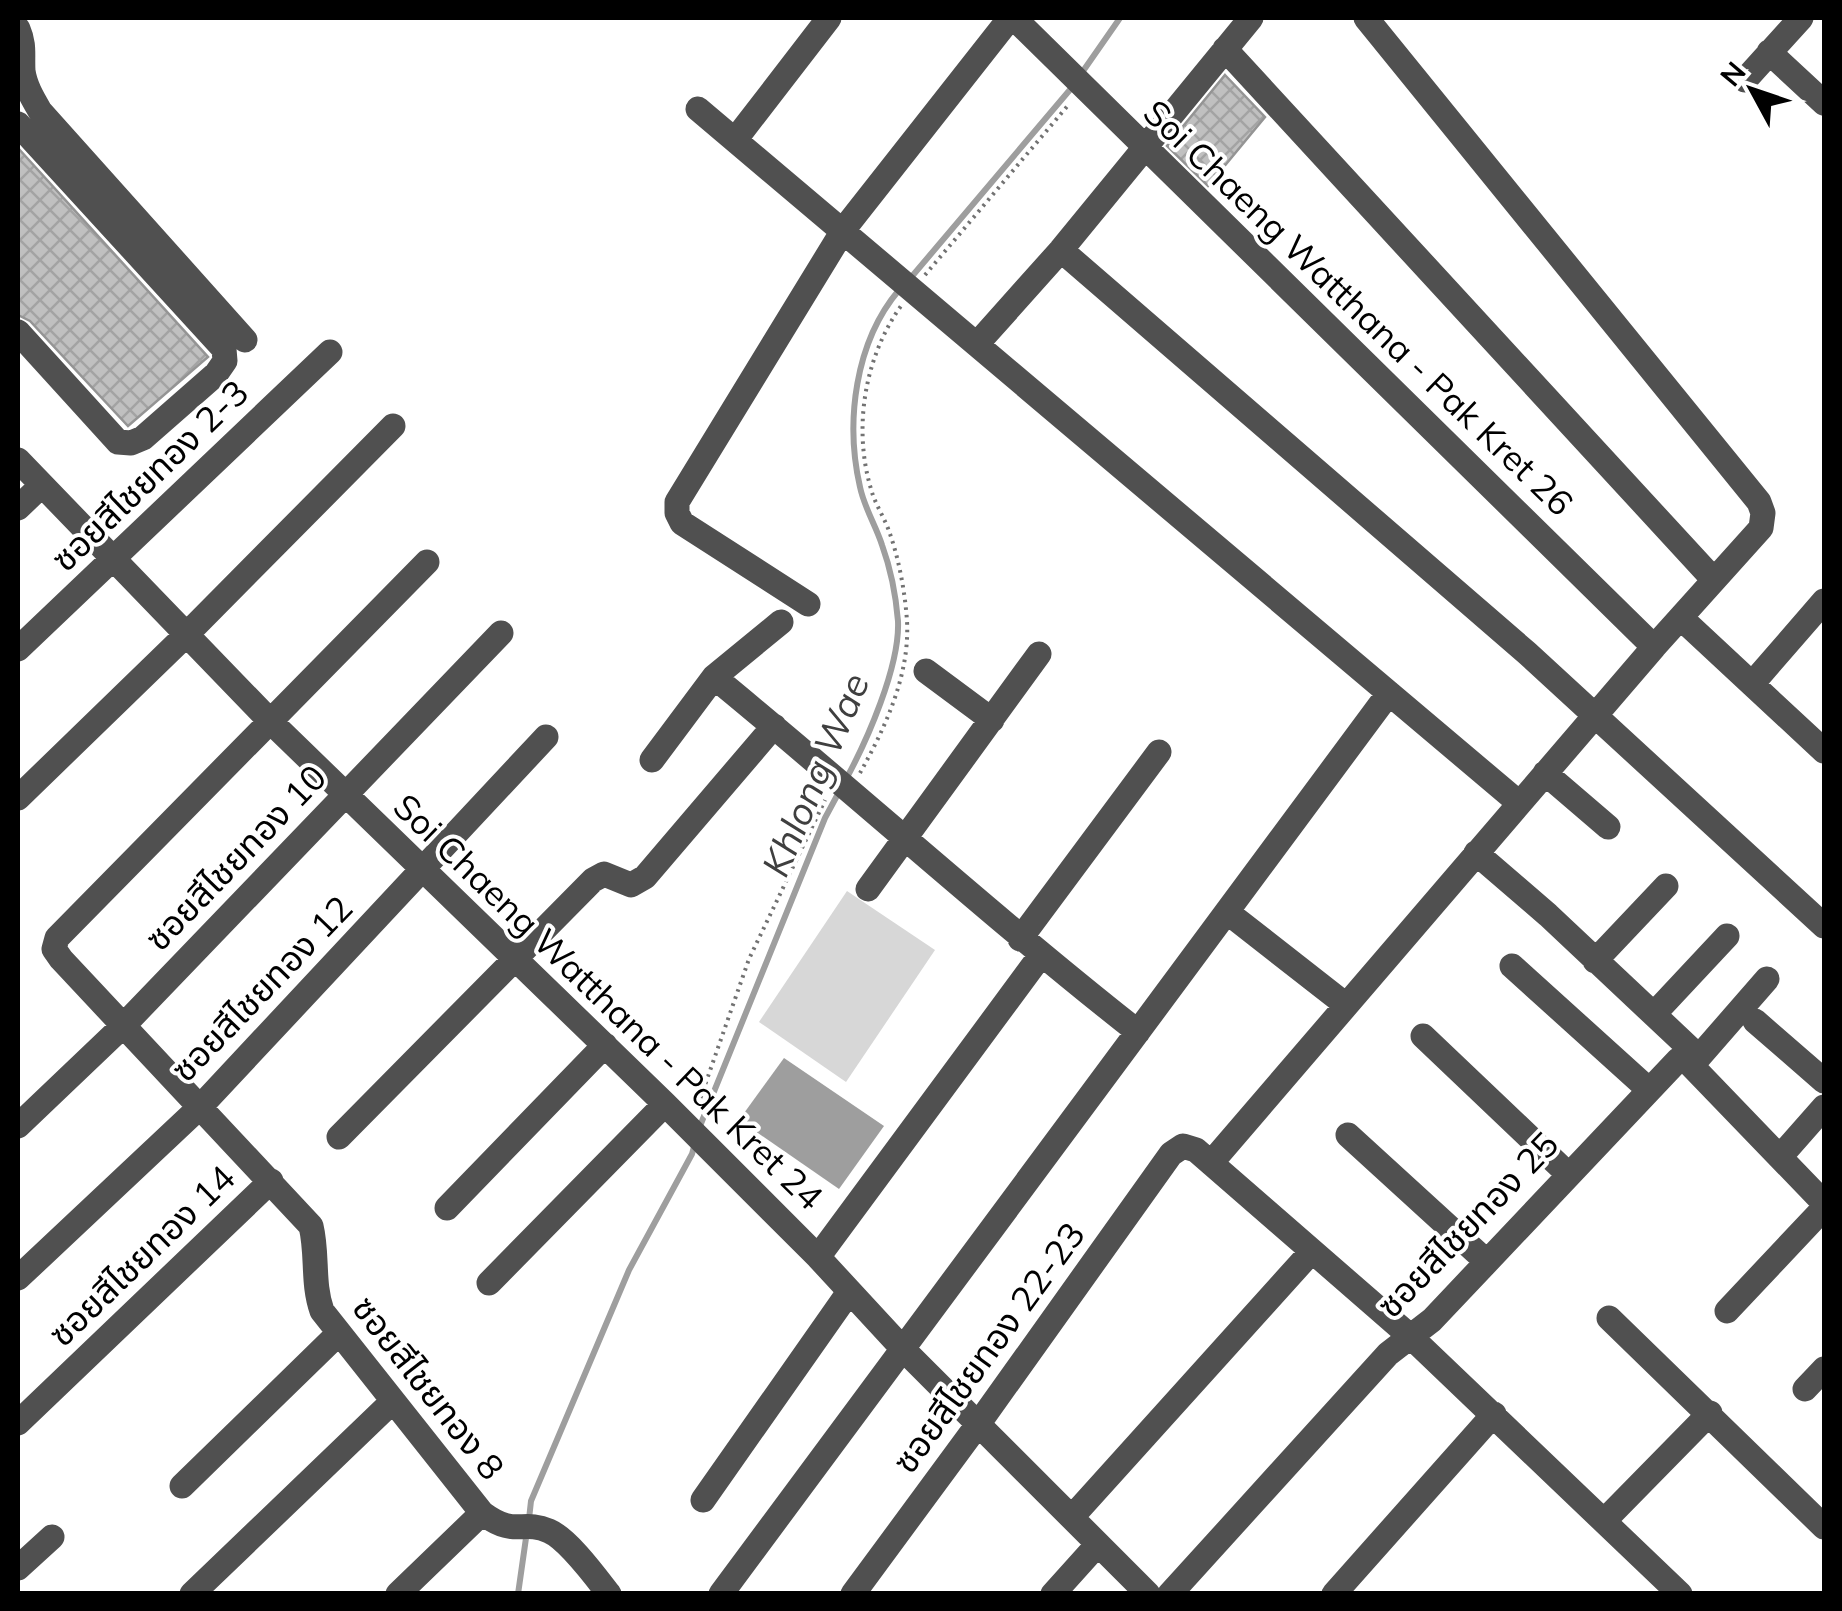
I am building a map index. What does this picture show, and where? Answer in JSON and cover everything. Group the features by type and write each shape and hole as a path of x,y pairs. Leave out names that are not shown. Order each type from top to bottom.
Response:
{"street":[{"path":"735,140 829,18"},
{"path":"808,604 682,523 677,502 844,229 1012,18"},
{"name":"Soi Chaeng Watthana - Pak Kret 26","path":"1012,18 1654,647"},
{"path":"978,344 1251,18"},
{"path":"1366,18 1759,502 1763,513 1761,528 1594,716 1211,1163 1411,1337 1680,1594"},
{"path":"1744,80 1801,18"},
{"path":"18,29 28,90 40,111 245,340"},
{"path":"1225,49 1714,580"},
{"path":"1769,52 1824,103"},
{"path":"698,108 1519,803"},
{"path":"18,124 224,349 225,361 216,374 143,438 131,443 118,442 18,332"},
{"path":"1060,250 1527,653 1824,926"},
{"name":"ซอยสีไชยทอง 2-3","path":"18,649 330,352"},
{"path":"18,798 392,426"},
{"name":"Soi Chaeng Watthana - Pak Kret 24","path":"18,460 272,723 665,1104 1148,1594"},
{"path":"18,508 42,485"},
{"path":"272,723 427,562"},
{"path":"1752,684 1824,601"},
{"path":"1681,618 1824,751"},
{"path":"652,760 714,677 782,622"},
{"name":"ซอยสีไชยทอง 10","path":"18,1126 125,1024 501,633"},
{"path":"868,888 1039,654"},
{"path":"926,671 992,720"},
{"path":"714,677 906,836 1020,939 1138,1032"},
{"path":"721,1594 1389,693"},
{"name":"ซอยสีไชยทอง 8","path":"272,723 57,938 54,948 61,960 311,1226 315,1291 322,1311 482,1513 498,1525 552,1531 608,1594"},
{"path":"339,1137 593,880 604,874 631,885 645,877 774,726"},
{"name":"ซอยสีไชยทอง 12","path":"18,1278 200,1106 546,737"},
{"path":"1020,939 1159,752"},
{"path":"1545,773 1608,827"},
{"path":"1476,853 1699,1056 1767,979"},
{"path":"1596,961 1666,886"},
{"path":"1227,912 1346,1005"},
{"path":"1654,1014 1727,936"},
{"path":"818,1257 1041,956"},
{"path":"1512,966 1648,1088"},
{"path":"1755,1021 1824,1081"},
{"path":"1423,1036 1568,1174"},
{"path":"446,1208 605,1045"},
{"name":"ซอยสีไชยทอง 25","path":"1170,1594 1388,1354 1411,1337 1486,1262 1678,1060 1688,1062 1824,1205"},
{"path":"489,1283 665,1104"},
{"path":"1780,1158 1824,1107"},
{"path":"1348,1135 1486,1262"},
{"name":"ซอยสีไชยทอง 22-23","path":"852,1594 980,1423 1171,1154 1183,1146 1196,1150 1211,1163"},
{"name":"ซอยสีไชยทอง 14","path":"18,1423 271,1181"},
{"path":"1727,1311 1824,1205"},
{"path":"1072,1517 1312,1251"},
{"path":"703,1500 849,1292"},
{"path":"1610,1318 1824,1526"},
{"path":"182,1486 338,1333"},
{"path":"1805,1389 1824,1369"},
{"path":"192,1594 393,1401"},
{"path":"1334,1594 1494,1414"},
{"path":"1605,1520 1710,1414"},
{"path":"398,1594 482,1513"},
{"path":"18,1568 52,1537"},
{"path":"1053,1594 1098,1544"}],"path":[{"path":"697,1136 749,959 843,784 883,732 902,676 907,624 900,576 890,534 871,491 862,411 886,327 906,283 1077,80"}],"shaded area":[{"path":"847,891 935,950 846,1082 759,1022"},
{"path":"784,1058 884,1126 839,1189 739,1120"}],"building":[{"path":"1225,75 1265,117 1208,186 1167,146"},
{"path":"18,148 208,357 128,426 30,321 18,315"}],"waterway":[{"name":"Khlong Wae","path":"1081,74 1120,18"},
{"name":"Khlong Wae","path":"908,281 1074,85"},
{"name":"Khlong Wae","path":"845,781 880,703 897,639 892,582 862,494 854,410 863,358 884,311 899,290"},
{"name":"Khlong Wae","path":"700,1126 839,792"},
{"name":"Khlong Wae","path":"529,1519 531,1501 629,1270 695,1143"},
{"name":"Khlong Wae","path":"518,1594 527,1531"}]}
